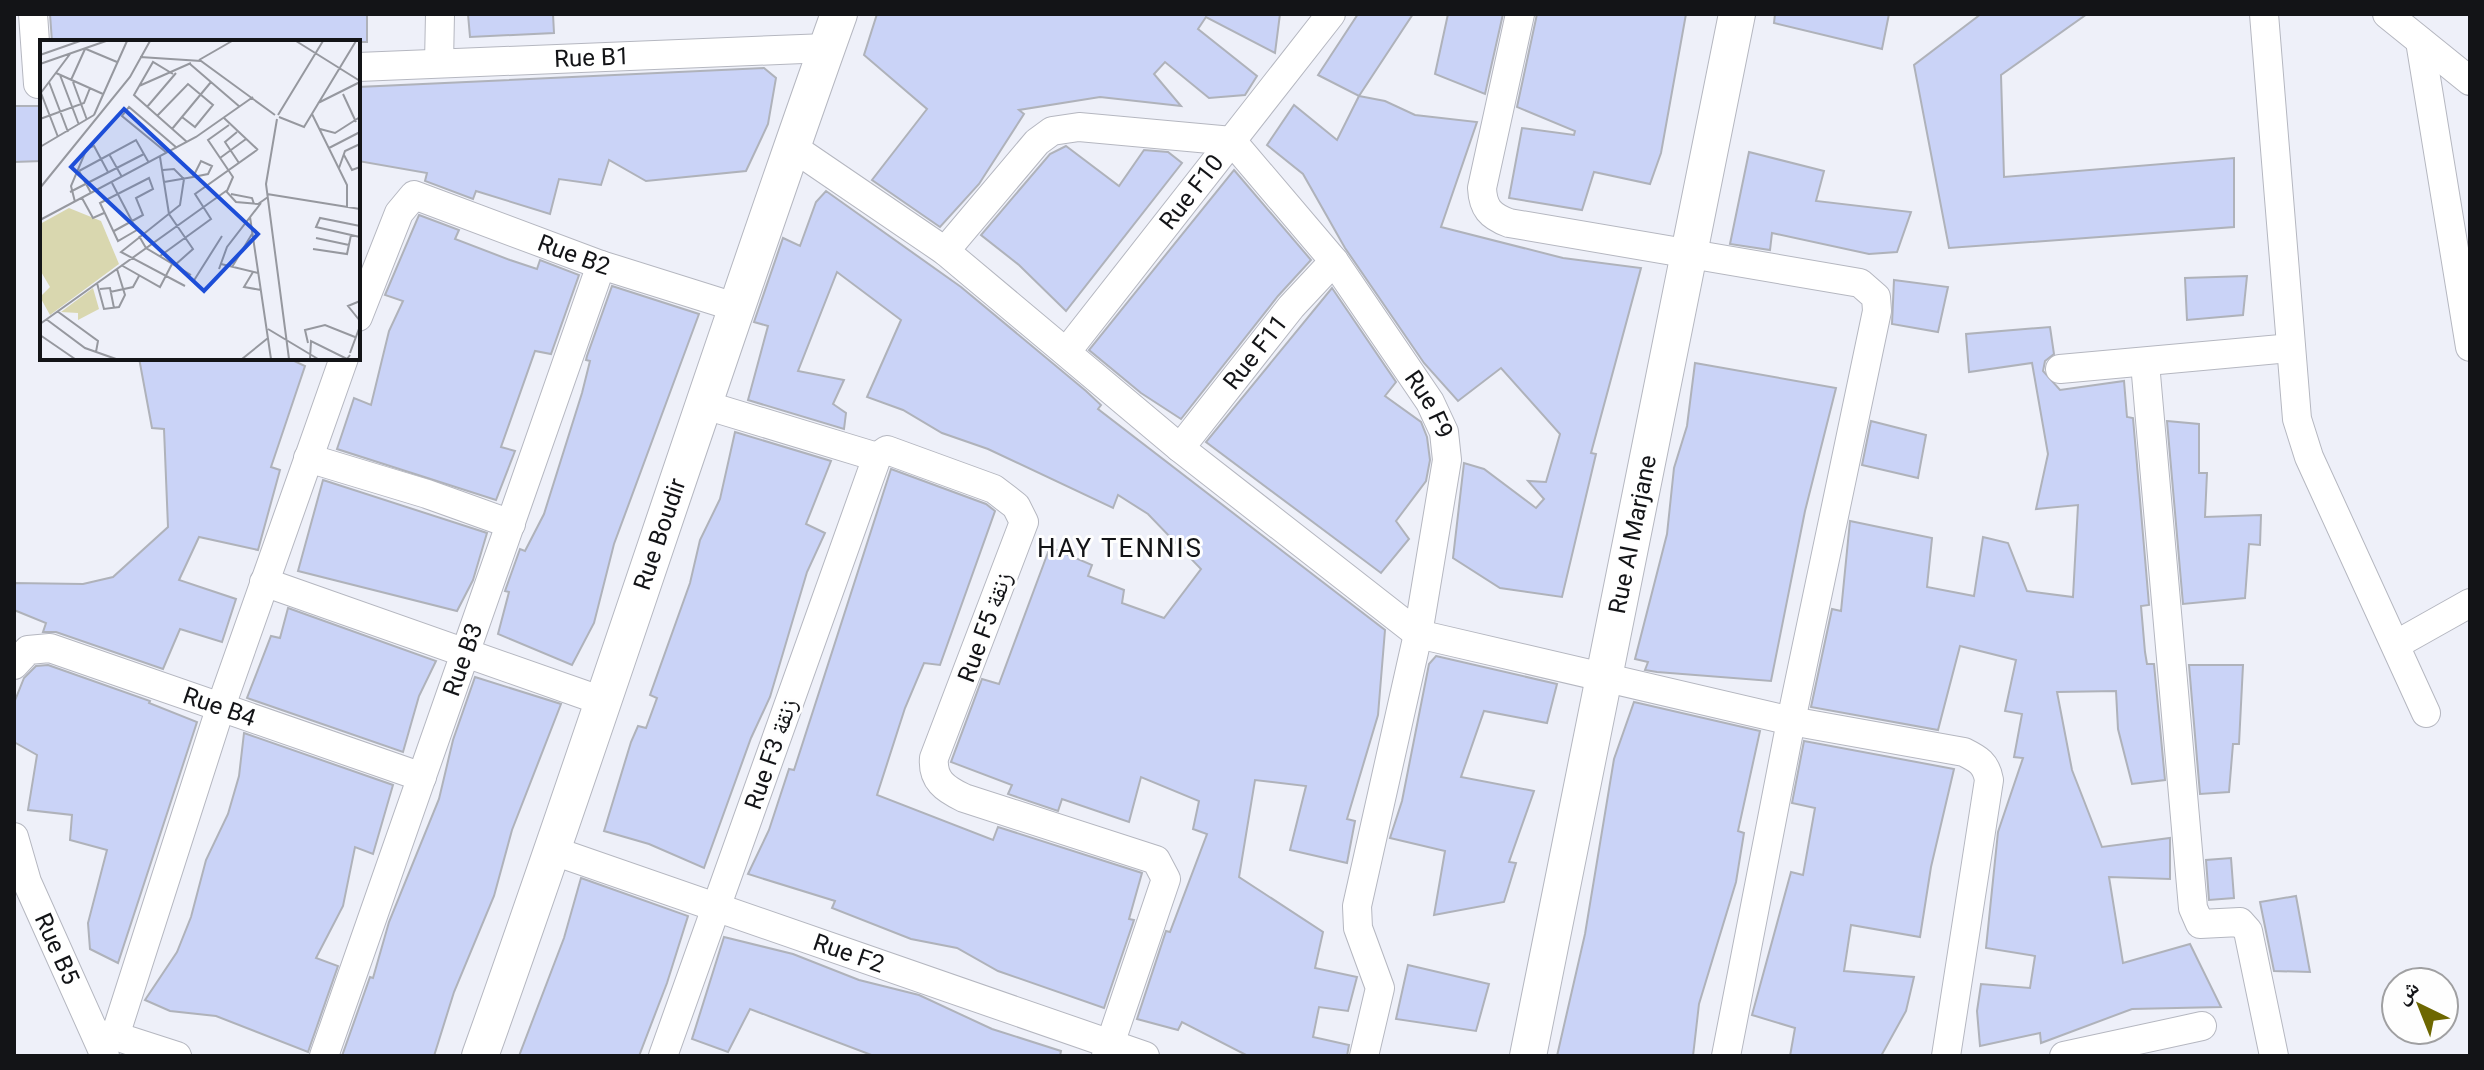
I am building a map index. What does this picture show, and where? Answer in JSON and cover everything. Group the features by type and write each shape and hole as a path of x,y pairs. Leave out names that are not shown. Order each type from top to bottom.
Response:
{"street":[{"path":"33,14 40,84"},
{"path":"439,63 440,14"},
{"name":"Rue Boudir","path":"480,1056 554,851 705,405 735,307 839,14"},
{"path":"1520,14 1482,201 1497,219 1860,283 1876,297 1877,311 1791,721 1726,1056"},
{"name":"Rue Al Marjane","path":"1528,1056 1737,14"},
{"path":"2264,14 2297,419 2309,457 2426,713"},
{"path":"2387,14 2470,81"},
{"name":"Rue F10","path":"1067,351 1232,141 1318,21"},
{"path":"2420,41 2470,347"},
{"name":"Rue B1","path":"360,67 827,48"},
{"path":"945,251 1037,142 1052,131 1079,127 1232,141"},
{"name":"Rue F9","path":"1232,141 1334,261 1430,402 1444,432 1447,460 1418,634 1357,906 1358,928 1380,988 1364,1056"},
{"path":"791,146 945,251 1180,448 1418,634 1791,721 1964,752 1987,768 1989,780 1946,1056"},
{"name":"Rue B2","path":"368,256 414,195 601,265 735,307"},
{"path":"360,305 368,256"},
{"name":"Rue F11","path":"1180,448 1291,307 1334,261"},
{"name":"Rue B3","path":"324,1056 601,265"},
{"path":"2060,369 2291,348"},
{"path":"177,1056 106,1042 343,360"},
{"path":"2145,363 2193,908 2200,924 2240,922 2248,931 2274,1056"},
{"path":"705,405 878,455"},
{"name":"Rue F5 زنقة","path":"878,455 887,450 951,471 1008,498 1024,522 934,758 933,771 937,779 964,798 1156,860 1163,869 1166,879 1108,1050"},
{"name":"Rue F3 زنقة","path":"663,1056 878,455"},
{"path":"308,458 427,494 511,524"},
{"path":"264,582 463,655 605,702"},
{"path":"2397,644 2470,603"},
{"name":"Rue B4","path":"16,661 34,648 50,648 422,777"},
{"name":"Rue B5","path":"14,837 20,883 106,1042"},
{"name":"Rue F2","path":"554,851 1108,1050 1145,1056"},
{"path":"2064,1056 2202,1026"}],"building":[{"path":"50,14 367,14 367,42 52,40"},
{"path":"468,14 553,14 554,33 470,37"},
{"path":"877,14 1280,14 1275,53 1206,17 1198,29 1257,76 1245,95 1209,98 1165,62 1154,74 1181,106 1100,97 1019,110 1024,114 979,184 940,227 872,180 927,109 864,55"},
{"path":"1358,14 1413,14 1359,96 1318,75"},
{"path":"1448,14 1503,14 1485,94 1435,74"},
{"path":"1537,14 1686,14 1661,153 1650,184 1594,172 1582,210 1509,198 1522,128 1574,135 1575,131 1517,107"},
{"path":"1775,14 1889,14 1882,49 1774,23"},
{"path":"1981,14 2087,14 2001,75 2004,177 2234,158 2234,227 1949,248 1914,65"},
{"path":"764,68 776,78 768,124 746,171 646,181 609,160 601,185 559,179 550,214 476,191 473,199 425,181 427,173 360,161 360,87"},
{"path":"1359,96 1385,101 1415,115 1477,122 1441,227 1563,258 1641,268 1591,453 1596,454 1562,597 1500,588 1453,558 1464,463 1484,469 1536,508 1544,499 1528,481 1546,482 1560,434 1501,368 1458,401 1424,363 1345,248 1303,174 1267,145 1294,105 1337,140"},
{"path":"14,106 40,106 40,161 14,162"},
{"path":"1066,146 1119,186 1144,150 1168,152 1182,163 1066,311 1019,265 981,235 1050,154"},
{"path":"1749,152 1824,171 1816,201 1911,212 1897,252 1869,254 1772,233 1770,250 1730,244"},
{"path":"1234,170 1311,260 1278,296 1181,419 1141,393 1089,350"},
{"path":"826,191 961,287 1086,391 1101,405 1098,409 1385,630 1378,715 1347,819 1355,821 1347,863 1290,850 1306,786 1255,780 1239,877 1323,932 1315,968 1357,977 1348,1011 1319,1007 1313,1037 1349,1045 1347,1056 1248,1056 1182,1022 1178,1030 1137,1019 1166,931 1170,932 1207,834 1193,829 1199,801 1141,777 1129,822 1062,799 1058,811 1008,794 1012,785 951,762 982,679 999,684 1050,547 1092,565 1088,576 1124,590 1122,603 1164,618 1201,569 1148,514 1118,495 1113,508 988,449 942,433 903,410 867,397 901,320 837,272 798,371 844,380 833,404 846,413 844,429 748,400 768,326 754,322 783,238 800,246 816,202"},
{"path":"419,215 459,230 455,239 510,260 537,269 540,260 579,275 551,354 535,351 501,447 515,451 496,500 337,449 354,398 371,405 389,331 403,301 385,295"},
{"path":"2247,276 2243,315 2187,320 2185,278"},
{"path":"1894,280 1948,287 1938,332 1892,324"},
{"path":"612,286 699,314 614,544 594,623 572,665 498,634 509,592 505,591 520,549 525,551 544,514 582,393 590,361 586,360 587,356"},
{"path":"1332,288 1396,382 1385,396 1421,422 1427,437 1430,460 1426,481 1396,521 1409,539 1381,573 1206,442"},
{"path":"2050,327 2054,354 2045,361 2043,371 2060,390 2124,381 2127,417 2133,418 2149,605 2141,606 2145,652 2147,664 2154,664 2165,780 2132,784 2118,729 2116,691 2057,692 2072,770 2102,847 2170,838 2170,879 2109,877 2123,963 2190,944 2221,1007 2132,1009 2041,1043 2040,1033 1980,1046 1977,1011 1981,984 2030,988 2035,956 1986,948 1998,832 2023,758 2014,757 2022,714 2005,711 2016,660 1960,646 1938,730 1811,707 1832,609 1841,611 1850,521 1932,538 1927,587 1974,596 1983,537 2008,543 2027,591 2073,597 2078,505 2036,509 2048,454 2032,363 1969,372 1966,334"},
{"path":"139,360 292,360 305,366 271,467 280,470 258,550 199,537 179,580 236,599 222,642 180,629 163,669 56,632 43,632 46,623 14,610 14,583 83,584 113,577 168,527 164,429 152,428"},
{"path":"1695,363 1836,388 1805,511 1771,681 1657,672 1645,670 1648,662 1635,659 1667,534 1674,468 1687,426"},
{"path":"1871,421 1926,435 1918,478 1862,465"},
{"path":"2167,421 2199,424 2199,473 2207,473 2205,517 2261,515 2260,545 2249,544 2245,598 2183,604"},
{"path":"735,432 831,461 806,524 825,533 807,572 770,697 751,738 704,868 649,844 604,831 631,742 638,726 646,728 657,698 650,695 690,583 700,540 720,499"},
{"path":"891,469 986,504 995,511 940,665 924,663 905,708 877,795 993,840 998,827 1142,873 1129,919 1134,920 1104,1008 998,971 957,948 911,939 832,908 835,901 748,874 769,830 789,769 794,770"},
{"path":"323,480 487,533 473,580 457,611 298,571"},
{"path":"288,608 436,661 419,696 403,752 247,698 271,636 280,638"},
{"path":"1436,656 1557,684 1547,723 1484,711 1461,777 1534,791 1509,862 1516,863 1504,902 1434,915 1445,851 1390,838 1402,801 1429,664"},
{"path":"48,665 150,701 197,722 118,963 90,949 88,923 107,850 70,840 72,815 28,810 37,755 14,742 14,703 24,678 36,666"},
{"path":"2189,665 2243,665 2239,744 2233,744 2229,792 2200,794"},
{"path":"475,677 561,704 512,830 494,896 454,992 434,1056 342,1056 370,977 373,978 389,922 439,799 453,740"},
{"path":"1634,702 1760,731 1738,831 1744,833 1736,882 1699,1004 1693,1056 1557,1056 1585,934 1614,759"},
{"path":"244,733 393,785 373,854 355,847 343,906 316,958 338,966 308,1052 216,1016 170,1011 145,1000 177,952 191,917 206,860 228,814 239,776"},
{"path":"1804,741 1954,769 1931,867 1920,937 1851,925 1844,971 1914,977 1906,1011 1881,1056 1790,1056 1795,1028 1752,1015 1791,872 1803,875 1815,808 1792,803"},
{"path":"2231,858 2234,898 2209,900 2206,860"},
{"path":"581,878 688,916 667,983 639,1056 519,1056 564,938"},
{"path":"2296,896 2310,972 2274,971 2260,902"},
{"path":"724,937 793,954 859,980 919,995 992,1029 1061,1051 1060,1056 874,1056 750,1009 728,1052 692,1039"},
{"path":"1408,965 1489,984 1476,1031 1396,1019"}],"district":[{"name":"HAY TENNIS","path":"1120,548"}]}
